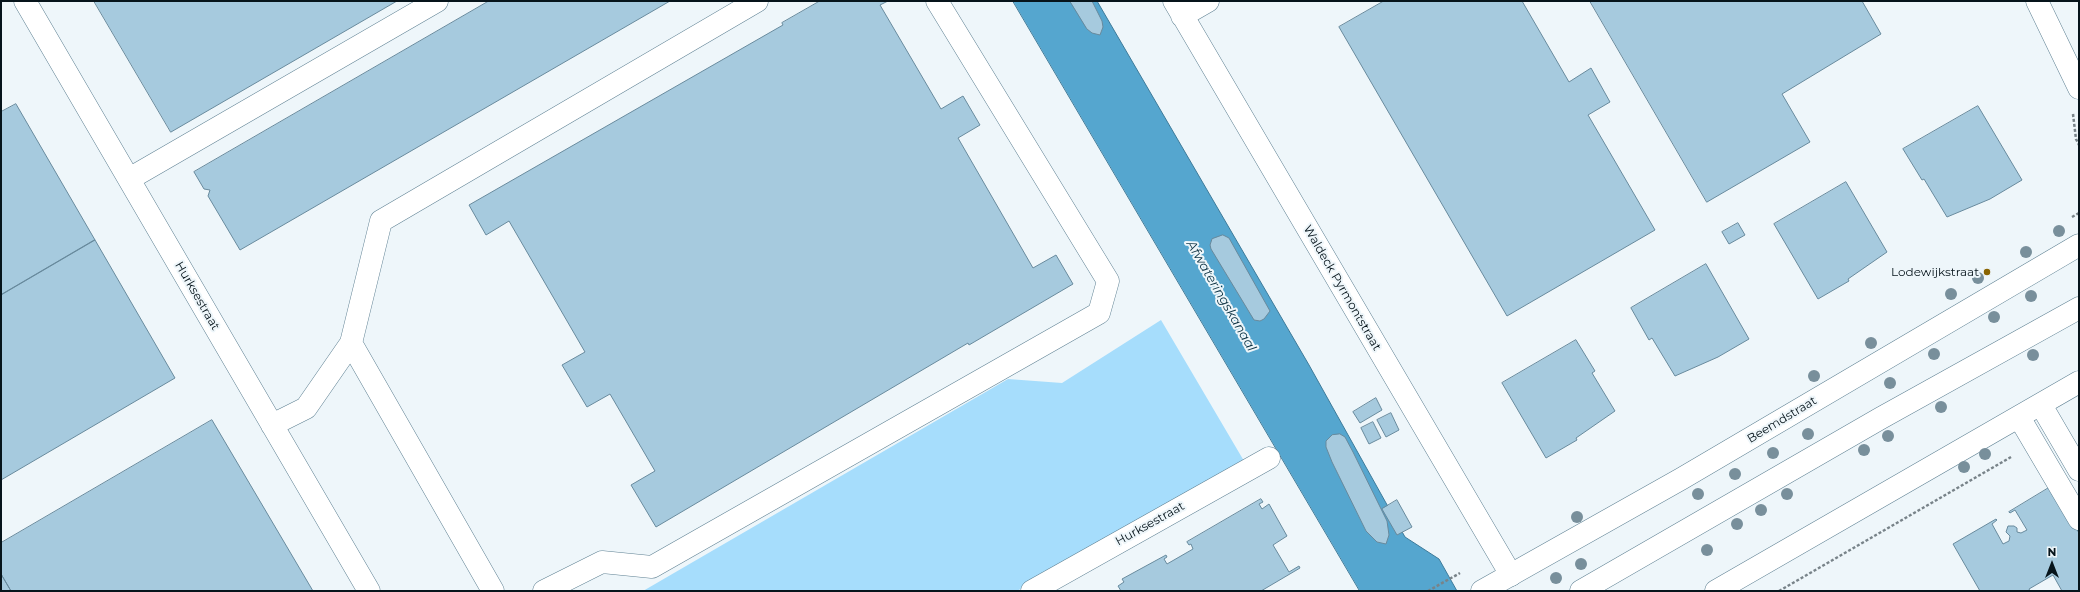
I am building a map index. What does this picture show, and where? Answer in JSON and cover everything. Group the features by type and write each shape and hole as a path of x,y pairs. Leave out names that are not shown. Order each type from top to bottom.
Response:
{"street":[{"name":"Hurksestraat","path":"25,1 369,591"},
{"path":"129,179 437,1"},
{"path":"272,425 306,408 351,343 382,221 757,1"},
{"path":"544,591 602,562 652,567 1099,313 1108,281 937,1"},
{"path":"1178,8 1208,1"},
{"path":"2037,1 2079,88"},
{"name":"Waldeck Pyrmontstraat","path":"1178,8 1511,575"},
{"name":"Beemdstraat","path":"1482,591 1682,479 2079,245"},
{"path":"1581,591 1881,418 2079,308"},
{"path":"351,343 493,591"},
{"path":"1716,591 2079,382"},
{"path":"2041,405 2079,470"},
{"path":"2019,417 2079,519"},
{"name":"Hurksestraat","path":"1032,591 1269,458"}],"path":[{"path":"1779,591 2035,443"},
{"path":"1428,591 1459,574"}],"shaded area":[{"path":"1161,320 1244,461 1017,591 643,591 1008,379 1062,383"}],"water":[{"name":"Afwateringskanaal","path":"1013,1 1097,1 1309,365 1405,537 1439,559 1457,591 1360,591"}],"building":[{"path":"94,1 397,1 171,132"},
{"path":"489,1 670,1 240,250 208,196 210,190 204,189 194,172"},
{"path":"820,1 888,1 880,5 941,109 963,96 980,125 958,138 1033,268 1056,255 1073,284 969,345 968,343 656,527 631,485 655,471 610,394 587,407 562,365 585,352 509,221 486,235 469,205 783,25 782,23"},
{"path":"1070,1 1092,1 1102,21 1103,27 1100,35 1092,33 1087,29"},
{"path":"1384,1 1522,1 1569,82 1591,68 1610,102 1588,115 1655,230 1507,316 1339,27"},
{"path":"1590,1 1862,1 1881,34 1782,94 1810,142 1707,202"},
{"path":"16,104 95,240 1,295 1,112"},
{"path":"1978,106 2022,180 1990,199 1947,217 1924,179 1922,180 1903,149"},
{"path":"1846,182 1887,252 1848,279 1849,281 1818,299 1774,224"},
{"path":"1738,223 1745,235 1729,244 1722,232"},
{"path":"1223,235 1229,238 1270,311 1264,319 1260,321 1254,320 1211,249 1210,245 1212,239"},
{"path":"95,240 175,378 1,480 1,295"},
{"path":"1706,264 1749,339 1718,357 1675,376 1652,338 1649,340 1631,308"},
{"path":"1576,340 1595,371 1592,373 1615,411 1576,438 1577,440 1546,458 1502,383"},
{"path":"1376,398 1382,410 1360,423 1353,412"},
{"path":"1391,413 1399,430 1386,437 1377,420"},
{"path":"212,420 313,591 11,591 1,574 1,543"},
{"path":"1373,422 1381,438 1369,444 1361,428"},
{"path":"1340,434 1345,437 1387,521 1389,535 1386,544 1377,542 1366,531 1332,462 1326,447 1326,441 1332,435"},
{"path":"2052,486 2079,533 2079,591 2062,591 2053,575 2029,589 2030,591 1980,591 1953,544 1996,519 1997,520 1992,524 2003,544 2009,541 2010,536 2006,532 2008,526 2014,526 2017,528 2017,532 2021,533 2027,530 2015,510 2010,513 2009,512"},
{"path":"1261,499 1263,502 1259,504 1262,509 1269,504 1287,536 1273,545 1289,572 1299,566 1300,568 1261,591 1121,591 1118,586 1124,582 1122,579 1166,555 1167,557 1164,559 1167,564 1193,549 1191,544 1189,545 1187,542"},
{"path":"1397,500 1412,527 1397,535 1382,509"},
{"path":"1,574 11,591 1,591"}],"place":[{"name":"Lodewijkstraat","path":"1987,272"}]}
